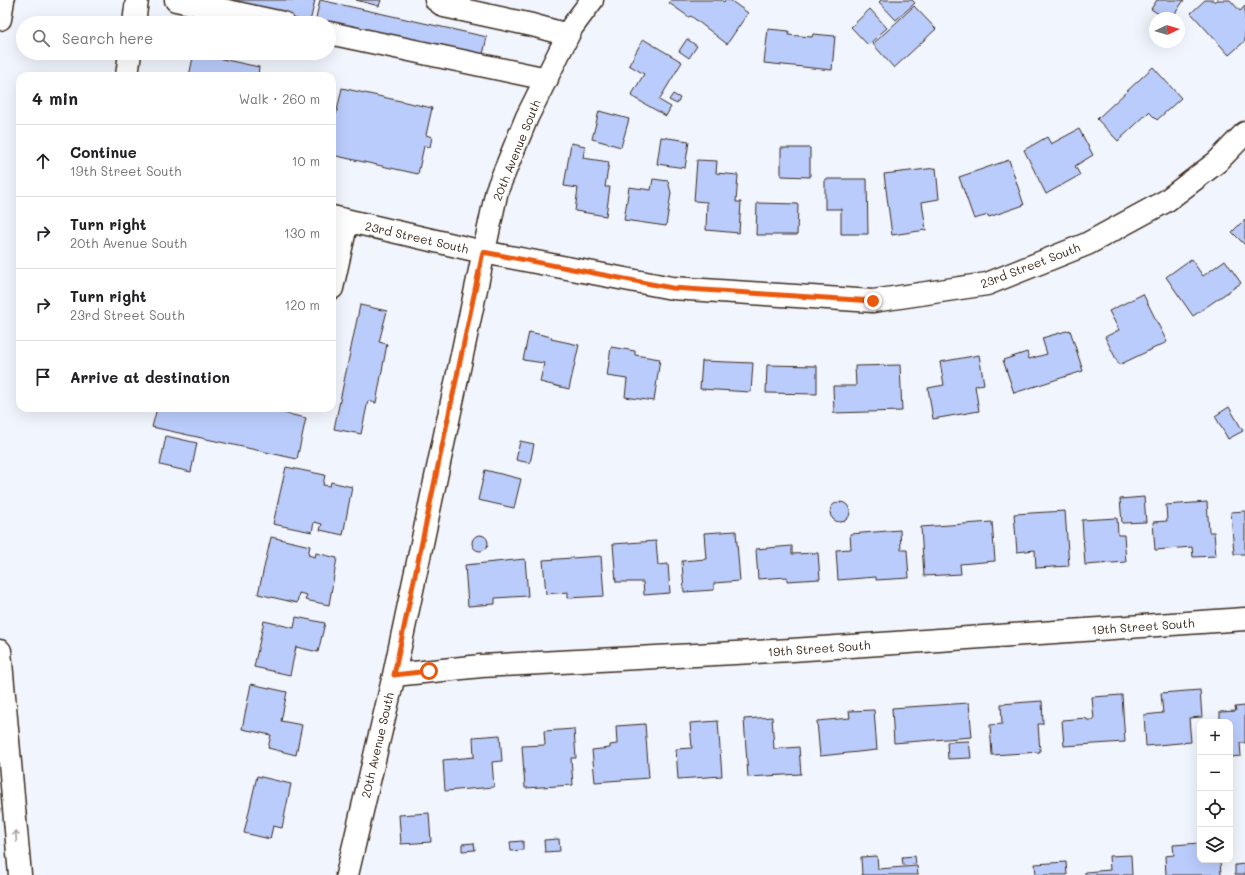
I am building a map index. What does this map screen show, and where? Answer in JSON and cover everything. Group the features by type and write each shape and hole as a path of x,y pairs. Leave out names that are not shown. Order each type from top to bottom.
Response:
{"main road":[{"path":"0,19 3,0"},
{"path":"135,16 137,0"},
{"path":"176,0 250,16"},
{"path":"436,0 444,6 532,25 568,35"},
{"name":"20th Avenue South","path":"347,875 394,675 497,190 527,117 572,27 592,0"},
{"path":"336,34 547,79"},
{"path":"128,72 129,60"},
{"name":"23rd Street South","path":"340,219 483,252 679,289 873,301 987,284 1087,244 1166,201 1217,162 1245,133"},
{"path":"336,254 340,219"},
{"name":"19th Street South","path":"394,675 481,666 792,650 1245,619"},
{"path":"0,651 20,875"}],"building":[{"path":"214,0 315,0 311,16 284,16"},
{"path":"320,0 487,37 482,59 336,25 336,16 316,16"},
{"path":"356,0 381,0 379,6"},
{"path":"671,0 721,0 724,2 725,0 730,0 748,13 727,44 691,16 689,17 669,3"},
{"path":"881,0 912,0 915,3 896,20 879,2"},
{"path":"1157,0 1184,0 1176,12 1156,12 1151,9"},
{"path":"1205,0 1213,0 1215,2 1217,0 1230,0 1240,11 1245,6 1245,41 1229,55 1191,13"},
{"path":"914,6 936,29 894,68 873,44"},
{"path":"870,9 887,28 868,45 851,27"},
{"path":"768,29 789,31 788,35 812,37 813,34 835,36 832,70 764,63"},
{"path":"643,39 682,62 659,100 671,107 666,116 631,96 644,74 629,65"},
{"path":"687,39 697,46 689,58 679,51"},
{"path":"192,60 226,60 259,67 258,72 190,72"},
{"path":"1153,67 1181,98 1157,120 1149,112 1118,141 1097,119"},
{"path":"342,88 432,108 426,135 432,137 430,147 424,146 418,174 336,156 336,115"},
{"path":"673,94 680,98 677,104 669,100"},
{"path":"599,111 629,119 621,147 592,139"},
{"path":"1079,129 1093,155 1075,166 1080,175 1046,194 1024,150 1047,137 1051,144"},
{"path":"661,137 689,141 685,168 657,164"},
{"path":"571,143 585,146 583,158 609,162 605,187 610,187 606,216 575,211 578,188 564,186"},
{"path":"781,148 810,148 810,177 781,176"},
{"path":"697,160 717,161 716,173 738,175 736,202 741,202 739,233 706,230 707,202 694,201"},
{"path":"1009,160 1024,205 989,217 988,215 974,219 959,177"},
{"path":"936,168 939,199 922,202 926,230 892,235 884,174"},
{"path":"653,179 668,181 671,193 666,226 624,220 629,187 651,190"},
{"path":"825,179 867,179 868,234 841,234 841,209 825,209"},
{"path":"757,203 798,204 797,235 756,235"},
{"path":"1245,219 1245,245 1232,232"},
{"path":"1191,259 1203,276 1225,260 1241,283 1193,316 1166,277"},
{"path":"1143,294 1167,342 1119,365 1105,337 1119,330 1109,311"},
{"path":"360,305 387,311 379,342 387,344 376,403 368,401 361,434 334,429"},
{"path":"1070,330 1083,371 1014,393 1003,360 1027,352 1029,359 1047,354 1042,338"},
{"path":"529,332 552,337 551,339 579,345 569,389 540,382 544,363 523,360"},
{"path":"611,347 635,351 635,355 660,359 654,401 625,397 627,379 607,376"},
{"path":"979,355 984,384 975,386 979,411 933,419 928,388 944,385 940,362"},
{"path":"702,361 753,363 751,392 700,389"},
{"path":"767,365 817,366 817,394 766,393"},
{"path":"900,365 902,411 834,413 833,386 856,386 855,366"},
{"path":"1229,407 1243,431 1228,439 1215,416"},
{"path":"156,412 279,412 306,418 297,459 152,427"},
{"path":"166,436 197,443 191,472 160,465"},
{"path":"520,441 534,444 530,463 516,460"},
{"path":"286,467 325,475 323,485 330,486 331,482 352,487 343,535 320,530 322,524 314,522 312,532 273,524"},
{"path":"485,470 521,479 514,508 478,500"},
{"path":"1144,497 1146,522 1122,523 1120,499"},
{"path":"840,502 847,505 850,512 847,519 840,522 833,519 830,512 833,505"},
{"path":"1207,502 1209,532 1214,532 1216,556 1193,557 1192,547 1155,550 1153,522 1167,521 1166,505"},
{"path":"1065,511 1069,566 1036,568 1035,550 1017,552 1014,514"},
{"path":"1245,511 1245,554 1234,554 1231,512"},
{"path":"1117,518 1118,535 1124,535 1126,562 1085,565 1082,520"},
{"path":"992,522 995,561 960,564 961,574 924,576 921,527"},
{"path":"900,530 901,550 907,550 909,578 876,580 876,577 838,580 836,550 851,549 850,534"},
{"path":"736,531 740,581 714,583 714,590 684,592 682,561 706,559 704,533"},
{"path":"480,535 486,537 488,543 486,549 480,551 474,549 472,543 474,537"},
{"path":"271,537 310,546 308,555 315,557 316,553 337,558 329,605 305,600 307,595 299,593 297,603 258,594"},
{"path":"656,541 658,565 668,564 670,593 644,595 643,582 616,582 613,544"},
{"path":"792,546 792,554 818,553 820,579 787,581 787,577 758,579 756,549"},
{"path":"601,556 604,596 568,598 568,592 546,594 543,560"},
{"path":"525,559 528,596 495,598 495,604 468,606 465,565"},
{"path":"296,617 325,623 318,652 296,647 290,675 254,667 264,621 294,628"},
{"path":"251,684 287,692 281,721 302,725 296,755 268,748 271,735 242,729"},
{"path":"1200,690 1202,717 1189,718 1191,742 1146,746 1144,715 1163,713 1161,693"},
{"path":"1122,695 1125,742 1064,746 1062,720 1086,718 1087,720 1094,720 1092,697"},
{"path":"1042,701 1043,724 1038,724 1040,752 992,755 990,725 1002,724 1001,704"},
{"path":"969,703 972,737 894,743 892,708"},
{"path":"1245,706 1245,743 1240,743 1241,756 1233,757 1233,719 1220,719 1220,712 1236,711 1235,707"},
{"path":"874,710 877,750 820,756 817,721 850,718 849,711"},
{"path":"772,717 774,749 799,747 801,774 748,777 744,719"},
{"path":"718,721 722,776 678,779 676,749 692,748 690,723"},
{"path":"645,724 649,778 595,782 592,750 610,748 610,745 617,744 616,726"},
{"path":"574,729 576,758 571,758 573,785 525,788 522,746 545,745 544,731"},
{"path":"500,735 502,761 492,762 494,787 445,791 443,760 474,757 473,737"},
{"path":"969,741 971,758 948,759 947,742"},
{"path":"257,776 291,784 282,828 273,826 270,839 244,833"},
{"path":"429,813 431,842 401,844 399,815"},
{"path":"559,839 560,851 545,852 544,840"},
{"path":"523,841 523,850 511,851 510,842"},
{"path":"474,843 475,850 462,851 462,844"},
{"path":"1197,843 1197,863 1220,863 1221,875 1166,875 1165,856 1174,855 1173,845"},
{"path":"1131,855 1132,875 1085,875 1085,872 1110,870 1109,856"},
{"path":"877,856 878,869 917,866 918,875 862,875 861,857"},
{"path":"915,856 916,864 903,865 902,857"},
{"path":"1066,862 1067,875 1036,875 1035,864"},
{"path":"1245,864 1245,875 1235,875 1235,865"}],"route":[{"path":"429,671 394,675 483,252 672,288 873,301"}]}
